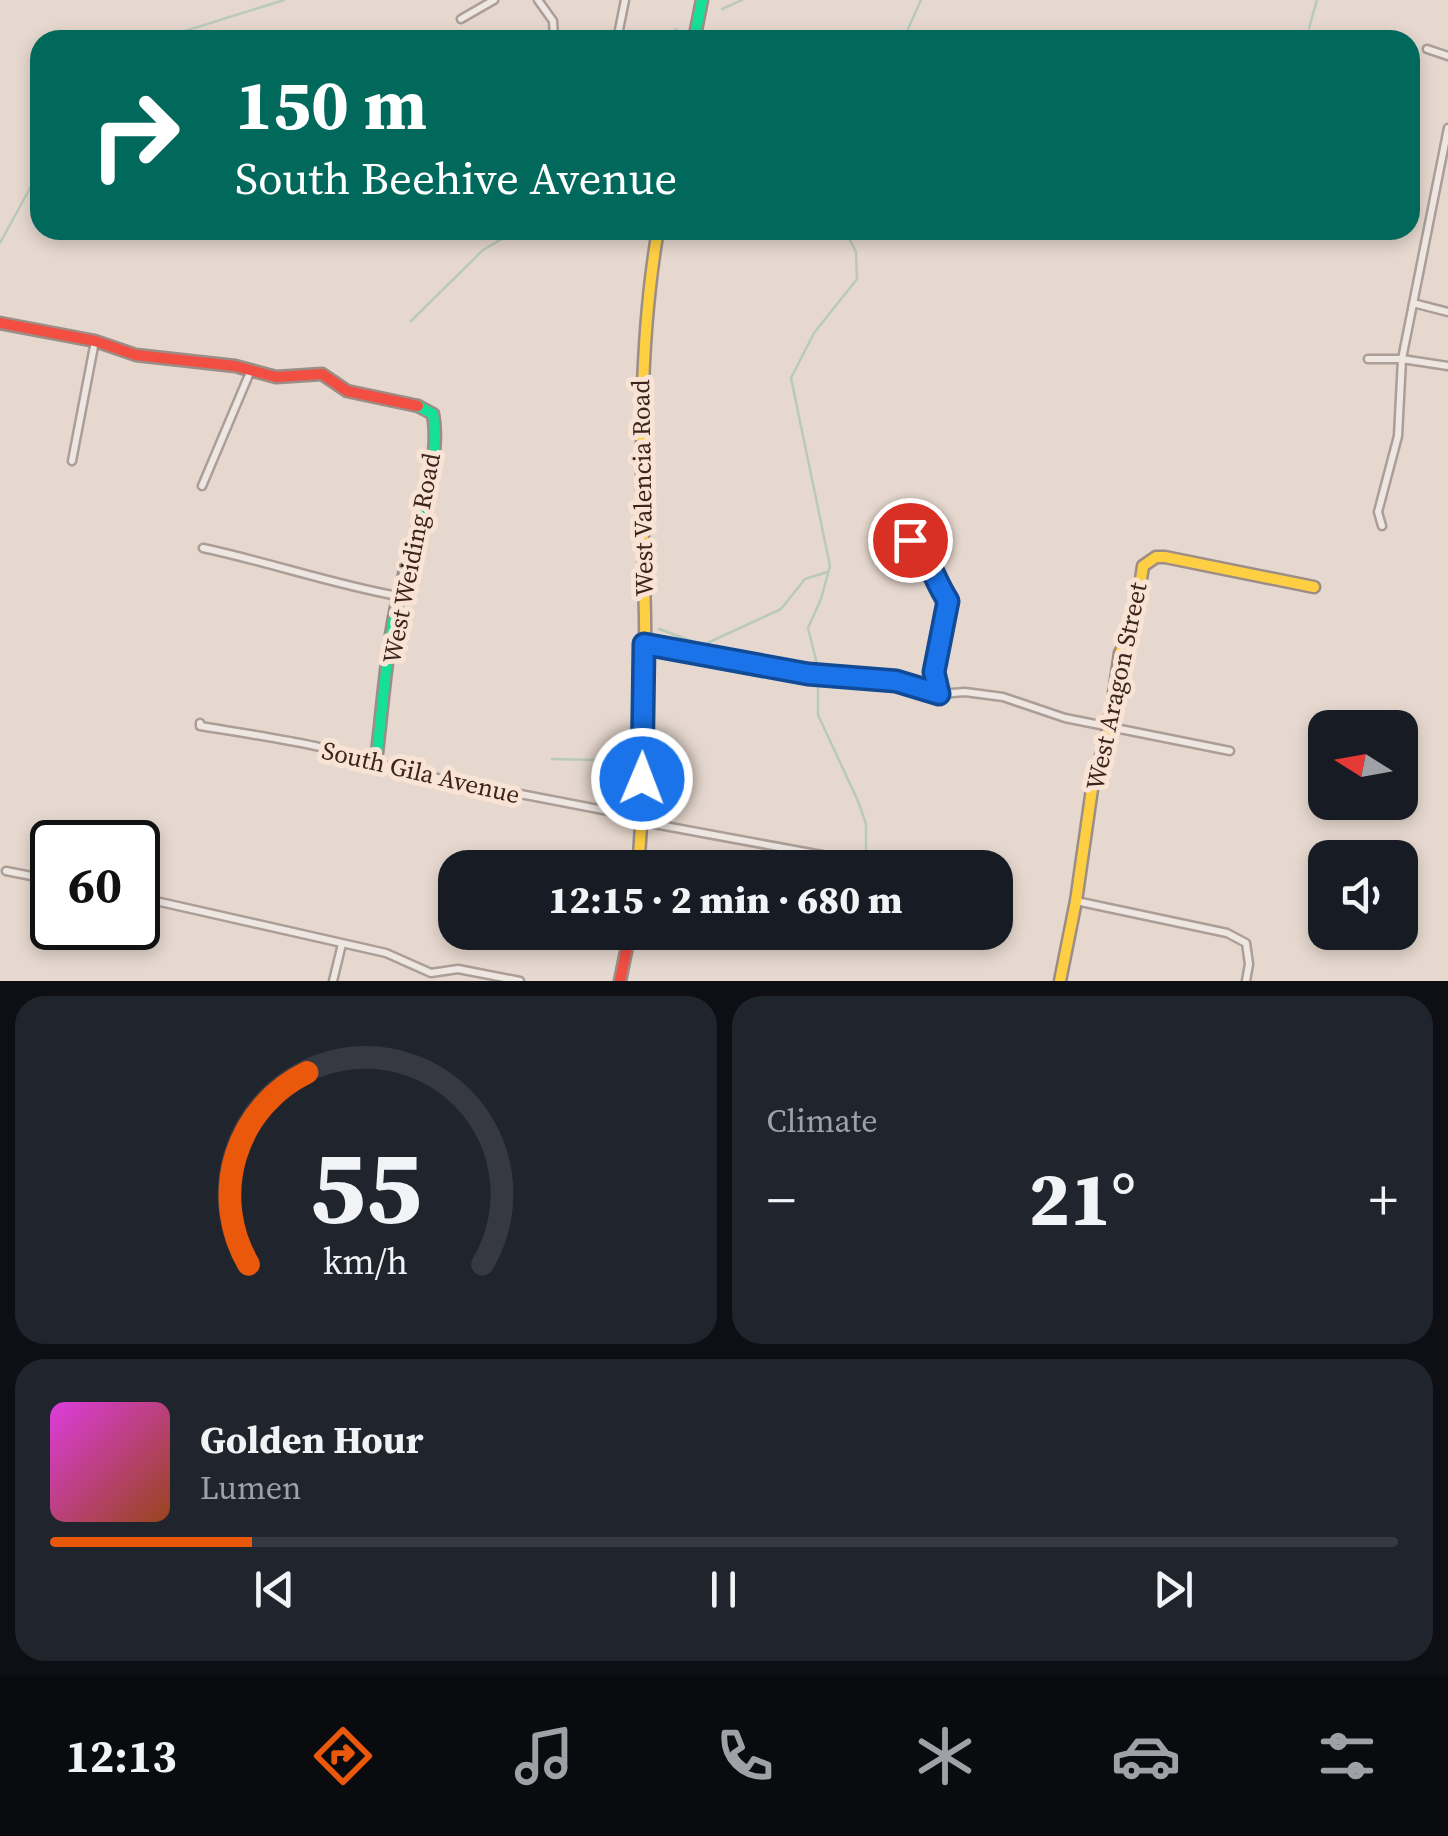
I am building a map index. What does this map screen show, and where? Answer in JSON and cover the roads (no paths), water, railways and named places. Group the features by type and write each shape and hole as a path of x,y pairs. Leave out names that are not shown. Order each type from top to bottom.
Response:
{"street":[{"path":"461,18 494,0"},
{"path":"538,0 555,30"},
{"path":"620,30 625,0"},
{"path":"696,30 702,0"},
{"path":"1427,49 1448,56"},
{"path":"1382,526 1378,512 1398,436 1402,358 1448,128"},
{"name":"West Valencia Road","path":"639,850 644,644 642,346 657,240"},
{"path":"1412,304 1448,312"},
{"path":"0,323 95,341 136,355 252,370 202,486"},
{"path":"72,461 95,341"},
{"path":"1368,360 1402,358 1448,366"},
{"name":"West Weiding Road","path":"252,370 288,378 322,374 347,391 420,406 432,414 435,434 423,510 398,596 376,762"},
{"path":"902,538 926,554 948,601 934,672 939,694"},
{"path":"202,548 398,596"},
{"name":"West Aragon Street","path":"1060,981 1120,654 1134,626 1140,573 1148,560 1165,558 1314,587"},
{"path":"644,644 808,674 896,681 939,694 965,692 1003,697 1065,718 1230,751"},
{"name":"South Gila Avenue","path":"200,724 376,762 401,771 801,850"},
{"path":"6,871 30,876"},
{"path":"1076,901 1227,933 1246,943 1246,981"},
{"path":"160,902 386,953 432,973 458,968 520,981"},
{"path":"333,981 342,944"},
{"path":"620,981 626,950"}],"waterway":[{"path":"188,30 284,0"},
{"path":"722,9 742,0"},
{"path":"908,30 921,0"},
{"path":"1309,28 1317,0"},
{"path":"0,243 30,188"},
{"path":"411,321 483,250 500,240"},
{"path":"850,240 856,252 857,279 814,333 791,378 830,566 808,628 818,668 818,715 858,801 866,824 866,850"},
{"path":"659,629 703,645 781,609 805,579 827,572"},
{"path":"552,759 597,760 626,770"}]}
